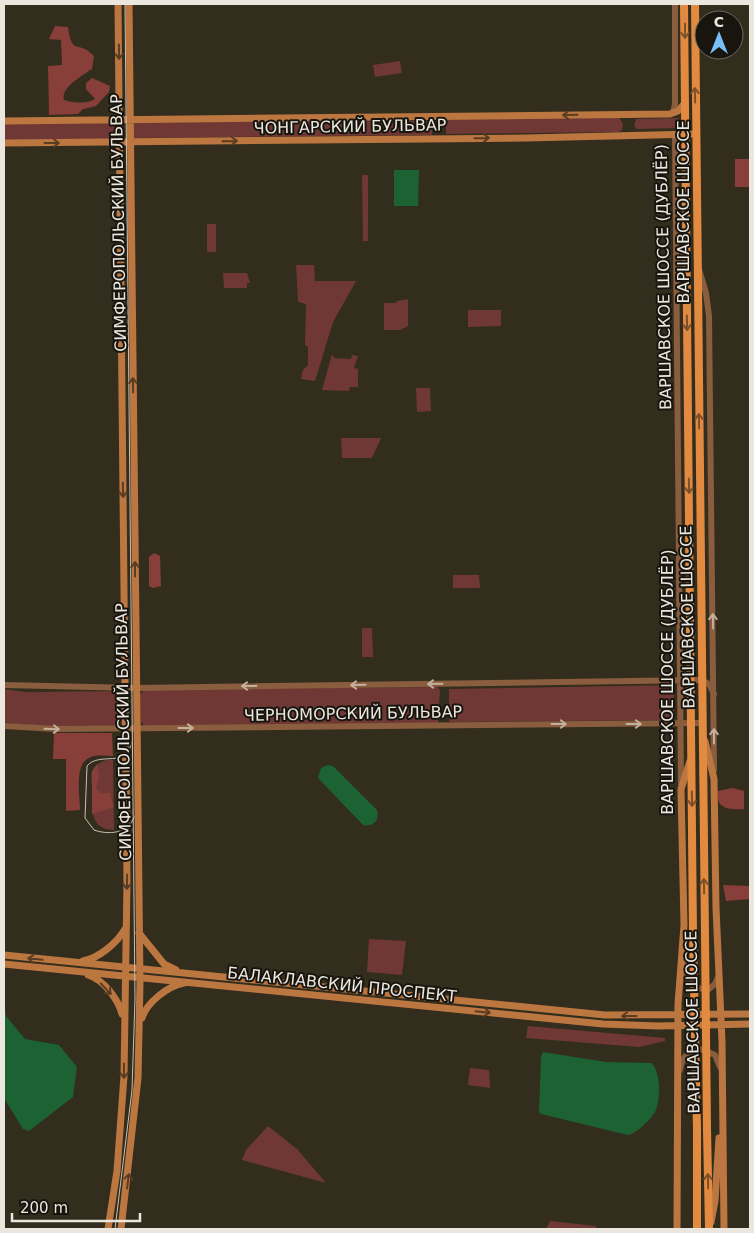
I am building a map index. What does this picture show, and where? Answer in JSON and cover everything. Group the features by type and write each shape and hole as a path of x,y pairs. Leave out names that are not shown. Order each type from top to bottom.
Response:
{"main road":[{"name":"СИМФЕРОПОЛЬСКИЙ БУЛЬВАР","path":"108,1229 121,1134 124,1076 126,929 126,728 118,4"},
{"name":"СИМФЕРОПОЛЬСКИЙ БУЛЬВАР","path":"121,1229 133,1135 140,1023 129,4"},
{"name":"ВАРШАВСКОЕ ШОССЕ","path":"684,4 697,1229"},
{"name":"ВАРШАВСКОЕ ШОССЕ","path":"695,4 709,1229"},
{"path":"673,113 685,103"},
{"name":"ЧОНГАРСКИЙ БУЛЬВАР","path":"4,121 673,113"},
{"name":"ЧОНГАРСКИЙ БУЛЬВАР","path":"4,143 526,138 696,134"},
{"path":"122,441 134,441"},
{"path":"703,727 714,779 723,1095 724,1229"},
{"path":"681,789 692,751"},
{"name":"ВАРШАВСКОЕ ШОССЕ (ДУБЛЁР)","path":"677,1229 678,1016 683,953 681,789"},
{"path":"67,962 92,959 115,943 126,929"},
{"path":"139,933 164,964 191,974"},
{"name":"БАЛАКЛАВСКИЙ ПРОСПЕКТ","path":"4,956 67,962 125,972"},
{"name":"БАЛАКЛАВСКИЙ ПРОСПЕКТ","path":"4,964 73,971 191,974 605,1015 750,1015"},
{"path":"73,971 97,980 116,1000 124,1022"},
{"name":"БАЛАКЛАВСКИЙ ПРОСПЕКТ","path":"138,973 191,982 603,1024 678,1026 750,1023"},
{"path":"140,1023 149,1004 172,988 191,982"},
{"path":"750,1015 750,1023"},
{"path":"709,1229 715,1201 723,1095"},
{"path":"677,1207 682,1229"}],"street":[{"path":"673,113 675,104 675,4"},
{"name":"ВАРШАВСКОЕ ШОССЕ (ДУБЛЁР)","path":"675,134 682,680 681,789"},
{"path":"676,289 686,240"},
{"path":"697,262 706,292 709,316 714,779"},
{"path":"702,680 709,684 714,694"},
{"name":"ЧЕРНОМОРСКИЙ БУЛЬВАР","path":"4,685 136,688 702,680"},
{"name":"ЧЕРНОМОРСКИЙ БУЛЬВАР","path":"4,726 56,729 691,724 703,727"},
{"path":"683,953 687,980 694,988 709,989 715,984 719,973"},
{"path":"679,1081 683,1058 692,1051 700,1049 712,1052 717,1058 722,1081"}],"shaded area":[{"path":"55,26 68,27 74,45 94,56 92,69 69,86 65,91 64,100 80,103 95,99 86,89 86,83 92,78 110,86 109,92 96,106 83,109 78,114 49,115 48,66 62,65 61,40 49,39"},
{"path":"400,61 402,73 375,77 373,65"},
{"path":"618,116 623,124 622,130 618,132 446,134 446,119"},
{"path":"679,118 679,128 637,129 634,126 636,119"},
{"path":"432,121 432,135 134,138 134,122"},
{"path":"116,122 116,139 4,140 4,123"},
{"path":"735,159 750,159 750,187 735,187"},
{"path":"394,170 419,170 418,206 394,206"},
{"path":"362,175 368,175 368,241 363,241"},
{"path":"207,224 216,224 216,252 207,252"},
{"path":"296,265 314,265 315,281 356,281 333,322 315,381 301,379 303,370 308,365 308,347 305,345 306,304 298,302"},
{"path":"223,273 247,273 250,283 247,283 247,288 224,288"},
{"path":"408,299 408,326 400,330 384,330 384,303 396,303 397,301"},
{"path":"468,310 501,310 501,326 468,327"},
{"path":"332,354 334,358 351,359 352,355 358,356 354,368 358,369 358,387 350,387 349,391 322,390"},
{"path":"416,388 430,388 431,411 417,412"},
{"path":"341,438 381,438 372,458 342,458"},
{"path":"154,553 160,556 161,586 153,588 149,586 149,557"},
{"path":"453,575 479,575 480,588 453,588"},
{"path":"362,628 372,628 373,657 362,657"},
{"path":"674,685 674,720 450,722 449,720 449,689"},
{"path":"437,687 440,690 438,723 146,727 141,722 140,695 144,690"},
{"path":"4,689 25,692 123,691 123,720 119,726 56,727 4,723"},
{"path":"54,733 112,733 113,756 89,758 84,761 81,767 79,781 80,810 66,811 66,759 53,759"},
{"path":"106,760 113,760 114,830 100,826 96,822 92,810 92,771"},
{"path":"97,764 99,776 96,789 100,793 110,793 114,807 92,814 92,772"},
{"path":"328,765 333,766 377,810 377,820 373,824 363,825 318,778 321,768"},
{"path":"732,788 744,791 744,809 725,808 719,802 718,791"},
{"path":"723,885 750,886 750,899 726,901"},
{"path":"369,939 406,941 402,975 367,972"},
{"path":"4,1002 6,1016 25,1039 59,1045 77,1067 73,1097 29,1131 23,1129 4,1098"},
{"path":"528,1026 665,1038 665,1041 639,1047 526,1038"},
{"path":"543,1052 606,1062 651,1063 657,1072 659,1086 655,1112 643,1126 628,1135 541,1114 539,1112 541,1057"},
{"path":"470,1068 489,1070 490,1088 468,1085"},
{"path":"268,1126 297,1149 326,1183 242,1160 246,1150"},
{"path":"550,1221 596,1226 596,1229 546,1229"}],"tram line":[{"path":"115,1229 132,1090 135,999 125,4"},
{"path":"131,743 129,751 125,755 119,758 92,762 87,766 85,818 94,830 111,833 128,827 134,817"}]}
